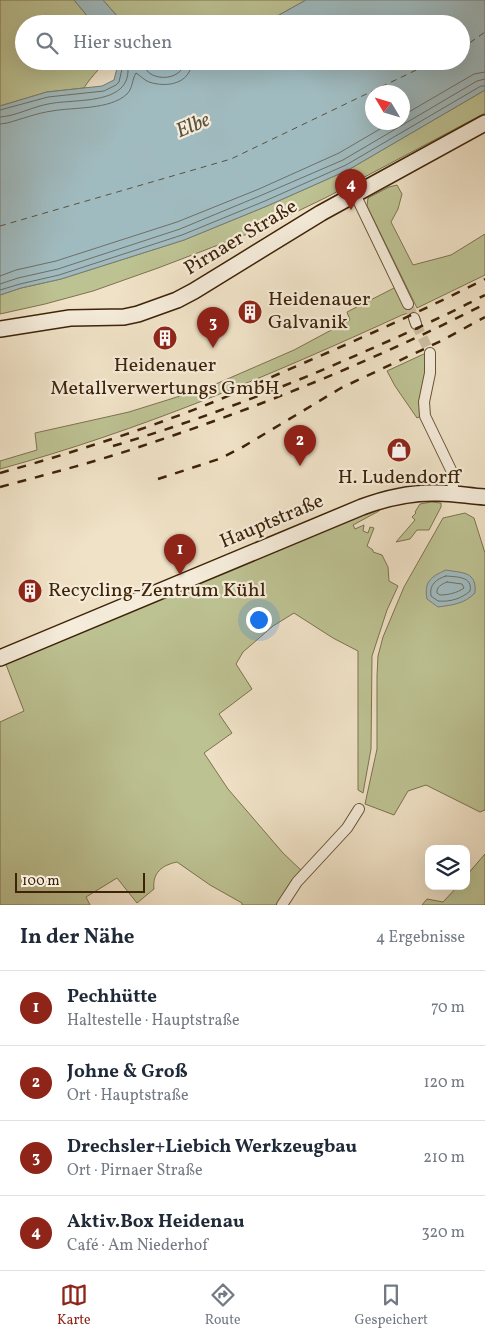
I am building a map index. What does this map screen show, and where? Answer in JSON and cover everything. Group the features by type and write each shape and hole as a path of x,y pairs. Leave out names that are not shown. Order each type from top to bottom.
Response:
{"street":[{"name":"Pirnaer Straße","path":"0,329 70,318 124,317 152,310 177,300 321,213 485,123"},
{"path":"355,194 408,304"},
{"path":"430,352 430,373 424,402 425,416 453,474 452,494"},
{"name":"Hauptstraße","path":"0,658 379,501 405,495 438,493 485,497"},
{"path":"282,905 297,882 347,828 359,810"}],"green space":[{"path":"0,0 74,0 86,15 15,15 15,70 98,70 84,88 47,92 0,106"},
{"path":"103,0 306,0 279,15 116,15"},
{"path":"485,90 485,113 327,197 263,228 93,291 0,314 0,295 61,279 184,240 267,206 348,170"},
{"path":"397,185 402,194 398,209 391,222 413,265 451,255 485,234 485,275 417,308 367,206 368,198"},
{"path":"396,287 408,313 204,400 103,437 0,469 0,461 37,450 35,433 129,412 209,387 294,350 350,320 347,312"},
{"path":"426,353 421,416 417,418 387,371"},
{"path":"441,503 441,507 429,530 417,530 410,539 396,542 415,520 412,517 420,504"},
{"path":"380,509 353,525 355,529 364,525 363,531 368,533 370,527 374,528 367,546 373,552 382,555 388,567 389,581 398,586 387,610 372,656 371,749 363,793 358,790 358,651 333,638 294,613 273,626 243,652 236,664 252,689 219,714 232,733 204,753 228,789 283,853 302,871 279,905 242,905 242,903 210,885 177,862 167,865 156,874 154,889 137,903 117,878 86,897 90,905 0,905 0,722 24,711 5,662 350,517"},
{"path":"465,513 474,518 485,553 485,810 480,812 426,785 408,791 394,815 365,804 377,749 378,656 383,637 404,587 443,518"},
{"path":"485,854 485,905 422,905 427,899 443,902 454,890 470,890 470,871"}],"water":[{"path":"74,0 103,0 116,15 86,15"},
{"name":"Elbe","path":"306,0 485,0 485,90 348,170 267,206 184,240 61,279 0,295 0,106 47,92 102,86 114,80 116,70 470,70 470,15 279,15"},
{"path":"446,570 467,574 471,577 474,581 475,593 462,602 438,607 427,599 426,588 432,578"}],"ferry route":[{"path":"470,43 485,32"},
{"path":"0,226 231,159 416,70"}],"tunnel":[{"path":"408,304 414,318"},
{"path":"416,324 430,353"}],"railway":[{"path":"0,473 113,439 210,403 369,334 485,279"},
{"path":"113,446 214,413 313,374 378,346 485,295"},
{"path":"0,487 124,452 273,399 402,344 485,304"},
{"path":"158,479 219,459 241,448 341,388 441,341 485,317"}],"place":[{"name":"Aktiv.Box Heidenau","path":"351,210"},
{"name":"Heidenauer Galvanik","path":"250,312"},
{"name":"Heidenauer Metallverwertungs GmbH","path":"165,338"},
{"name":"Drechsler+Liebich Werkzeugbau","path":"213,348"},
{"name":"H. Ludendorff","path":"399,450"},
{"name":"Johne & Groß","path":"300,466"},
{"name":"Pechhütte","path":"180,575"},
{"name":"Recycling-Zentrum Kühl","path":"30,591"}]}
